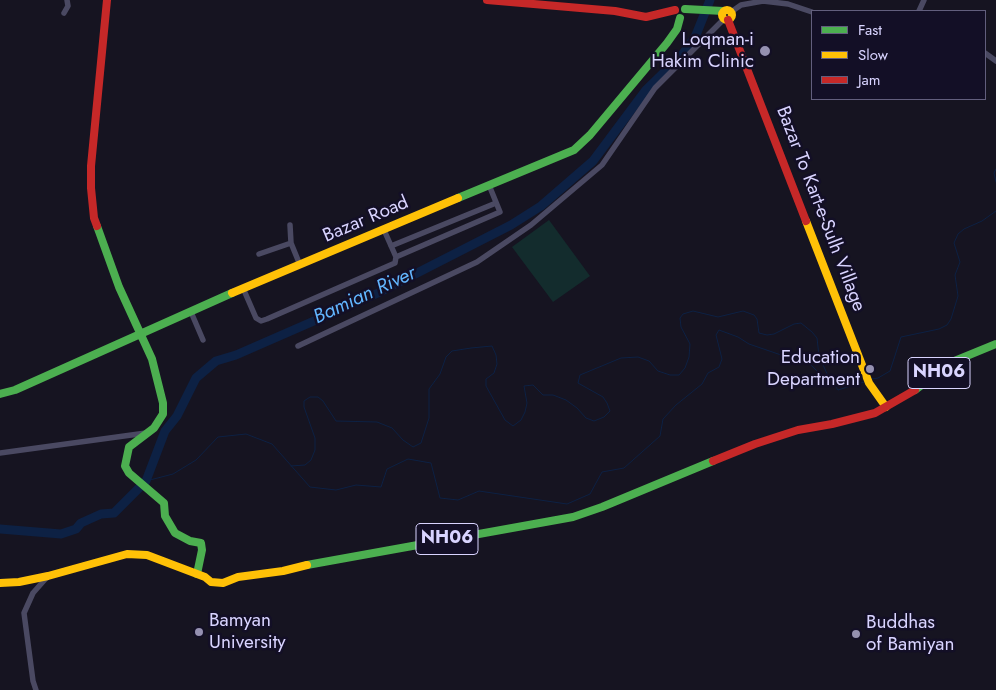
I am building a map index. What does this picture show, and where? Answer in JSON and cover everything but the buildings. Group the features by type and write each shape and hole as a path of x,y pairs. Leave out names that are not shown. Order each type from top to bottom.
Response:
{"main road":[{"path":"107,0 90,188 94,218 106,255 126,305 152,359 163,403 163,414 154,428 129,446 125,457 125,466 128,472 164,503 165,516 175,533 190,541 201,543 202,550 197,574"},
{"path":"487,0 615,11 646,17 675,10 680,6 684,13 723,14 730,0"},
{"name":"Bazar Road","path":"0,394 15,390 243,288 574,150 584,142 667,43 677,29 684,13"},
{"name":"Bazar To Kart-e-Sulh Village","path":"723,14 827,269 868,379 886,407"},
{"name":"NH06","path":"0,583 20,582 48,576 127,554 147,555 205,577 212,582 223,583 238,577 283,571 325,561 573,517 602,507 755,444 798,430 875,413 919,388 952,362 996,344"}],"street":[{"path":"64,13 68,6 67,0"},
{"path":"298,346 477,262 531,225 602,165 655,88 723,14 741,6 763,1 788,4 811,12"},
{"path":"396,257 500,212 489,185"},
{"path":"391,246 496,203"},
{"path":"290,225 291,243 300,265"},
{"path":"243,288 256,318 261,321 395,263 396,257 384,230"},
{"path":"259,254 291,243"},
{"path":"191,312 203,340"},
{"path":"0,454 146,433"},
{"path":"36,690 33,681 24,613 33,593 48,576"}],"green space":[{"path":"549,220 590,276 553,302 512,247"}],"waterway":[{"name":"Bamian River","path":"0,529 61,534 76,529 81,523 101,514 114,513 146,481 165,431 177,416 196,378 216,361 236,355 378,293 511,225 541,206 593,161 646,90 682,55 696,35 710,0"},
{"path":"996,169 994,173 996,182"},
{"path":"872,379 878,378 890,371 901,337 939,329 947,325 951,319 958,296 955,275 960,262 954,243 958,234 964,229 982,221 996,211"},
{"path":"291,466 305,465 311,460 315,450 315,438 304,407 304,401 310,397 318,397 323,401 336,421 377,422 392,428 403,440 413,447 421,443 429,418 429,389 440,374 446,357 452,351 492,346 497,364 494,373 486,379 486,386 505,420 513,426 521,420 525,412 527,403 524,386 533,385 543,395 553,395 566,400 586,418 594,421 604,417 610,411 603,397 578,383 580,375 621,358 638,357 649,361 658,371 670,375 679,375 685,368 689,357 690,344 681,327 680,318 683,314 693,311 718,317 743,311 754,315 757,319 759,333 767,335 801,323 817,338 819,356 828,376"},
{"path":"146,481 173,474 196,460 218,437 246,434 272,444 310,487 336,490 356,485 381,487 387,469 408,459 431,463 440,498 458,500 479,491 567,504 590,494 602,472 624,468 660,436 663,419 676,405 702,384 708,373 719,367 722,359 716,335 719,330 738,337 749,344 784,356 795,355 810,364 823,377 828,376 838,390 864,382"}],"traffic: fast":[{"path":"685,9 723,11"},
{"path":"458,198 574,150 590,135 667,43 677,29 680,18"},
{"path":"97,226 119,287 152,359 163,403 163,414 154,428 129,447 125,466 129,473 164,503 165,516 175,533 190,541 201,543 202,550 197,574"},
{"path":"0,394 15,390 232,293"},
{"path":"915,390 952,362 996,344"},
{"path":"307,565 573,517 713,461"}],"traffic: slow":[{"path":"725,10 729,10 732,15 731,19 725,20 722,17 722,13 725,10"},
{"path":"232,293 458,198"},
{"path":"806,221 869,383 886,407"},
{"path":"0,583 19,582 48,576 127,554 147,555 205,577 211,582 223,583 238,577 283,571 307,565"}],"traffic: jam":[{"path":"97,226 94,218 91,166 107,0"},
{"path":"487,0 615,11 646,17 675,10"},
{"path":"728,20 806,221"},
{"path":"713,461 755,444 798,430 875,413 915,390"}],"place":[{"name":"Loqman-i Hakim Clinic","path":"765,51"},
{"name":"Education Department","path":"870,369"},
{"name":"Bamyan University","path":"199,632"},
{"name":"Buddhas of Bamiyan","path":"856,634"}]}
